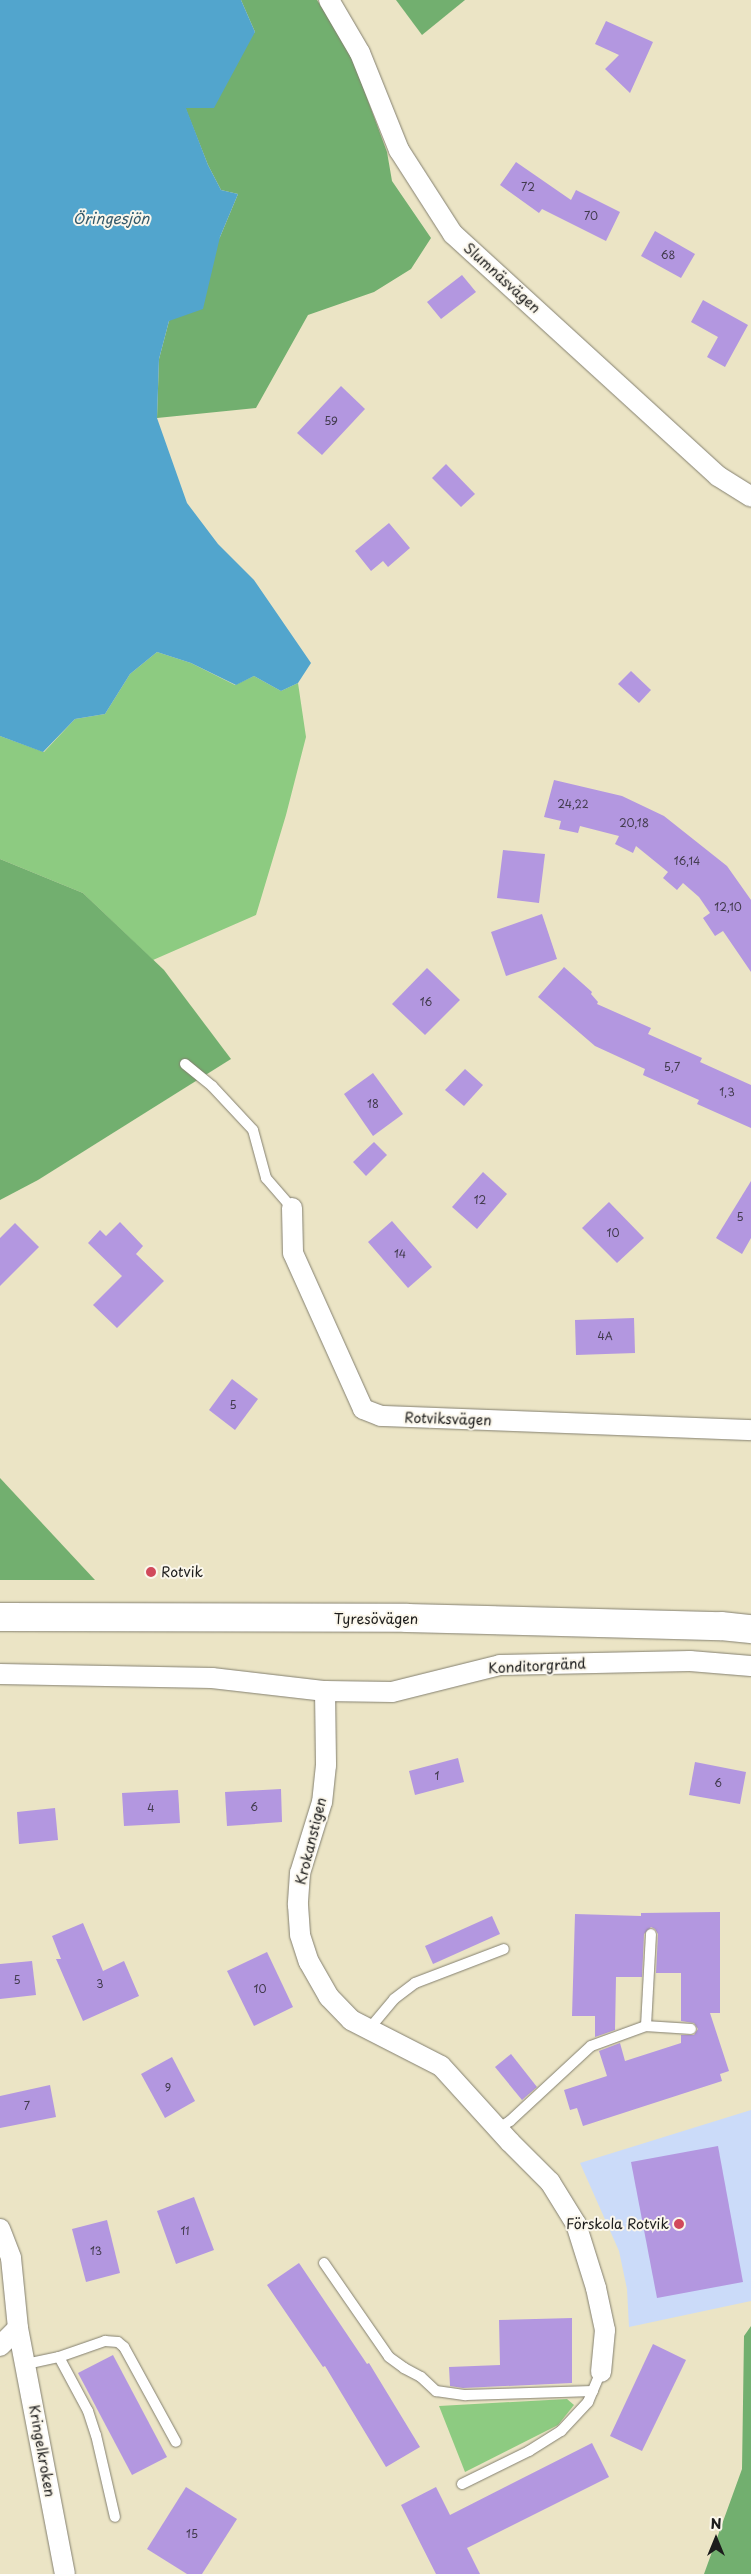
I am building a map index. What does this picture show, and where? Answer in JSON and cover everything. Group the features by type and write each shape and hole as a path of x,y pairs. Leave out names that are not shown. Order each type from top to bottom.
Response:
{"main road":[{"name":"Tyresövägen","path":"0,1617 407,1618 721,1626 751,1629"}],"street":[{"name":"Slumnäsvägen","path":"329,0 360,52 399,150 453,234 718,476 751,497"},
{"name":"Rotviksvägen","path":"292,1208 294,1253 363,1410 382,1416 751,1430"},
{"name":"Konditorgränd","path":"325,1691 392,1692 500,1666 690,1661 751,1666"},
{"path":"0,1674 212,1678 325,1691"},
{"name":"Krokanstigen","path":"325,1691 326,1765 322,1802 300,1873 298,1905 300,1935 309,1962 328,1996 351,2020 441,2066 550,2182 576,2224 584,2245 604,2322 601,2372"},
{"name":"Kringelkroken","path":"2,2238 11,2258 18,2328 65,2574"},
{"path":"0,2346 18,2328"}],"lane":[{"path":"185,1064 212,1086 253,1130 266,1178 292,1208"},
{"path":"646,2026 651,1934"},
{"path":"369,2029 394,1999 415,1983 504,1949"},
{"path":"498,2128 510,2121 591,2046 646,2026 691,2029"},
{"path":"324,2263 389,2357 421,2377 436,2391 466,2395 593,2391"},
{"path":"26,2364 60,2357 105,2341 118,2342 124,2347 176,2442"},
{"path":"60,2357 88,2411 96,2434 115,2518"},
{"path":"462,2484 529,2451 561,2431 588,2402 601,2372"}],"shaded area":[{"name":"Förskola Rotvik","path":"751,2110 751,2301 629,2327 627,2289 619,2251 580,2163"}],"green space":[{"path":"241,0 317,0 349,49 387,152 392,181 431,238 411,269 374,292 308,315 256,408 157,418 159,359 169,321 220,237 238,194 221,190 208,165 185,107 255,32"},
{"path":"396,0 465,0 422,35"},
{"path":"157,652 191,663 235,685 254,676 281,691 298,683 306,737 286,815 256,915 153,960 83,893 0,859 0,736 44,752 75,719 105,714 130,674"},
{"path":"0,859 83,893 164,970 231,1059 38,1180 0,1200"},
{"path":"0,1478 95,1580 0,1580"},
{"path":"751,2326 751,2574 704,2574 742,2469 744,2336"},
{"path":"567,2399 574,2405 558,2425 465,2472 439,2406"}],"water":[{"name":"Öringesjön","path":"0,0 241,0 255,32 214,108 186,108 208,165 221,190 238,194 220,237 203,309 169,321 159,359 157,418 187,503 218,544 254,580 311,663 298,683 281,691 254,676 236,685 191,663 157,652 130,674 105,714 75,719 43,752 0,736"}],"building":[{"path":"606,21 653,42 630,93 605,69 619,55 595,44"},
{"path":"516,162 571,200 576,190 620,212 606,241 542,209 539,213 500,185"},
{"path":"655,231 695,254 681,278 641,256"},
{"path":"462,275 476,292 441,319 427,302"},
{"path":"703,300 748,325 725,367 707,357 718,337 691,322"},
{"path":"341,386 365,409 322,455 297,433"},
{"path":"446,464 475,494 461,507 432,478"},
{"path":"389,523 410,548 388,567 383,561 371,571 355,551"},
{"path":"631,671 651,690 639,703 618,684"},
{"path":"554,780 622,796 664,816 727,866 751,900 751,972 723,931 715,936 703,918 710,913 699,897 683,883 677,890 663,878 668,872 636,846 633,853 615,844 619,836 580,826 578,833 559,829 561,821 544,817"},
{"path":"503,850 545,854 539,903 497,898"},
{"path":"542,914 557,959 506,976 491,932"},
{"path":"564,967 592,992 591,994 598,1002 597,1004 651,1028 648,1034 702,1058 700,1062 751,1085 751,1128 697,1104 699,1100 643,1075 645,1069 595,1046 538,997"},
{"path":"427,968 460,1000 425,1035 392,1004"},
{"path":"465,1069 483,1085 464,1106 445,1090"},
{"path":"373,1073 403,1114 373,1136 344,1094"},
{"path":"374,1142 387,1155 366,1176 353,1162"},
{"path":"483,1172 507,1194 477,1229 452,1207"},
{"path":"751,1181 751,1238 742,1254 716,1238"},
{"path":"609,1202 644,1238 617,1263 582,1228"},
{"path":"392,1221 432,1267 408,1288 368,1242"},
{"path":"120,1222 143,1246 136,1254 164,1281 117,1328 93,1305 122,1276 88,1243 100,1230 106,1236"},
{"path":"15,1223 39,1247 0,1286 0,1238"},
{"path":"634,1318 635,1353 576,1355 575,1320"},
{"path":"232,1379 258,1399 235,1430 209,1410"},
{"path":"458,1758 464,1782 415,1795 409,1771"},
{"path":"695,1762 746,1772 740,1804 689,1795"},
{"path":"281,1789 282,1822 227,1826 225,1792"},
{"path":"178,1790 180,1823 124,1826 122,1793"},
{"path":"55,1808 58,1840 19,1844 17,1812"},
{"path":"720,1912 720,2013 710,2013 729,2071 720,2074 722,2081 583,2126 577,2108 570,2110 564,2090 607,2076 599,2051 620,2043 625,2061 681,2043 681,2035 694,2035 698,2029 694,2023 681,2021 681,1973 656,1973 658,1934 651,1927 644,1934 642,1977 616,1977 615,2030 595,2037 595,2016 572,2016 575,1914 641,1916 641,1913"},
{"path":"492,1916 500,1934 433,1964 425,1946"},
{"path":"83,1923 103,1971 124,1961 139,1996 83,2021 56,1959 61,1959 52,1936"},
{"path":"267,1952 293,2007 254,2026 227,1971"},
{"path":"32,1961 36,1995 0,1999 0,1964"},
{"path":"511,2054 537,2087 522,2100 495,2067"},
{"path":"172,2057 195,2101 165,2118 141,2074"},
{"path":"50,2085 56,2117 0,2128 0,2096"},
{"path":"718,2146 743,2282 657,2298 631,2162"},
{"path":"194,2197 214,2250 176,2264 157,2211"},
{"path":"107,2220 120,2273 86,2282 72,2229"},
{"path":"299,2263 367,2364 369,2363 420,2447 386,2467 325,2366 323,2367 267,2285"},
{"path":"572,2318 572,2383 463,2388 450,2386 449,2367 500,2365 499,2320"},
{"path":"653,2344 686,2360 642,2451 610,2436"},
{"path":"113,2355 167,2457 132,2475 78,2373"},
{"path":"592,2443 609,2477 467,2548 480,2574 436,2574 401,2505 436,2487 450,2515"},
{"path":"186,2487 237,2519 202,2574 187,2574 147,2549"}],"place":[{"name":"Rotvik","path":"151,1572"},
{"name":"Förskola Rotvik","path":"679,2224"}]}
